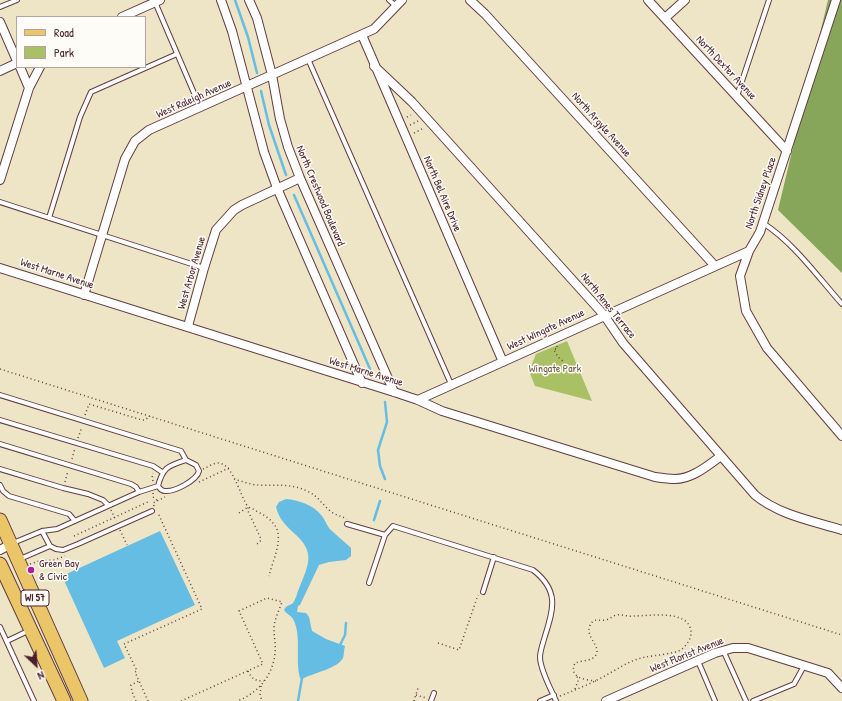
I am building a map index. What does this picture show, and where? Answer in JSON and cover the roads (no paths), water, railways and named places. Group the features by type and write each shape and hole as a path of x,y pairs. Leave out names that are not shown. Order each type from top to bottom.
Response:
{"main road":[{"name":"WI 57","path":"0,520 10,565 31,630 61,700"},
{"name":"WI 57","path":"10,565 81,701"}],"street":[{"path":"221,0 232,31 264,152 277,188 362,383"},
{"name":"North Crestwood Boulevard","path":"250,0 257,18 272,75 280,119 288,147 300,178 394,392"},
{"name":"West Raleigh Avenue","path":"84,295 125,160 135,141 149,130 374,29 402,0"},
{"name":"North Argyle Avenue","path":"470,0 491,20 715,266"},
{"name":"North Dexter Avenue","path":"648,0 788,151"},
{"path":"665,18 685,0"},
{"name":"North Sidney Place","path":"836,0 788,151 760,232 749,251 740,276 746,311 767,348 842,436"},
{"path":"124,16 158,1"},
{"path":"0,22 16,60"},
{"name":"North Bel Aire Drive","path":"362,35 374,66 503,362"},
{"path":"0,71 16,63"},
{"name":"North Ames Terrace","path":"374,66 417,108 604,316 623,343 756,495 766,504 783,512 842,530"},
{"path":"20,68 29,88"},
{"path":"0,180 29,88 39,68"},
{"name":"West Arbor Avenue","path":"188,326 216,230 234,210 242,205 300,178"},
{"name":"West Wingate Avenue","path":"418,400 749,251"},
{"name":"West Marne Avenue","path":"0,268 188,326 418,400 442,411 655,477 675,479 690,476 702,470 721,456"},
{"name":"West Florist Avenue","path":"606,701 620,698 697,661 723,650 733,648 748,648 828,673 842,688"}],"lane":[{"path":"0,1 1,7 17,0"},
{"path":"389,0 396,7"},
{"path":"737,96 769,0"},
{"path":"158,1 177,54 200,108"},
{"path":"146,68 177,54"},
{"path":"308,59 452,384"},
{"path":"49,218 80,117 91,92 145,68"},
{"path":"0,202 204,268"},
{"path":"763,223 778,233 798,253 842,304"},
{"path":"0,395 83,422 181,451 186,460 196,465 199,471 198,475 193,481 172,490 160,490 158,486"},
{"path":"0,420 153,466 162,472"},
{"path":"0,444 131,484 136,487 139,492"},
{"path":"158,486 162,472 172,464 186,460"},
{"path":"0,469 88,494 103,500 108,505"},
{"path":"0,485 3,491 9,496 70,514 75,521"},
{"path":"6,547 42,531 57,529 108,505 158,486"},
{"path":"42,531 50,546 63,550 152,511"},
{"path":"347,524 385,535"},
{"path":"369,583 385,535 393,526 533,570 542,577 550,587 553,600 552,613 540,657 543,670 556,701"},
{"path":"10,565 50,546"},
{"path":"483,592 494,557"},
{"path":"0,626 34,701"},
{"path":"7,641 31,630"},
{"path":"723,650 746,701"},
{"path":"697,661 715,701"},
{"path":"753,701 794,684 804,666"},
{"path":"431,701 434,693"},
{"path":"540,701 554,695"}],"water":[{"path":"286,499 301,502 319,512 330,529 351,548 351,556 346,560 319,565 300,605 298,606 297,612 306,613 309,617 312,631 326,639 345,646 343,658 340,662 304,678 300,678 296,625 292,618 284,610 287,606 293,603 295,599 308,565 308,553 301,540 283,522 277,511 276,507 279,502"},
{"path":"160,531 195,605 117,641 125,658 104,668 62,576"}],"waterway":[{"path":"235,0 248,37 257,73"},
{"path":"261,91 269,125 286,175"},
{"path":"294,195 370,369"},
{"path":"385,402 387,422 378,450 380,466 385,479"},
{"path":"374,520 380,501"},
{"path":"340,645 345,635 346,623"},
{"path":"298,701 302,678 305,675"}],"place":[{"name":"Green Bay & Civic","path":"31,570"}],"park label":[{"name":"Wingate Park","path":"555,369"}]}
